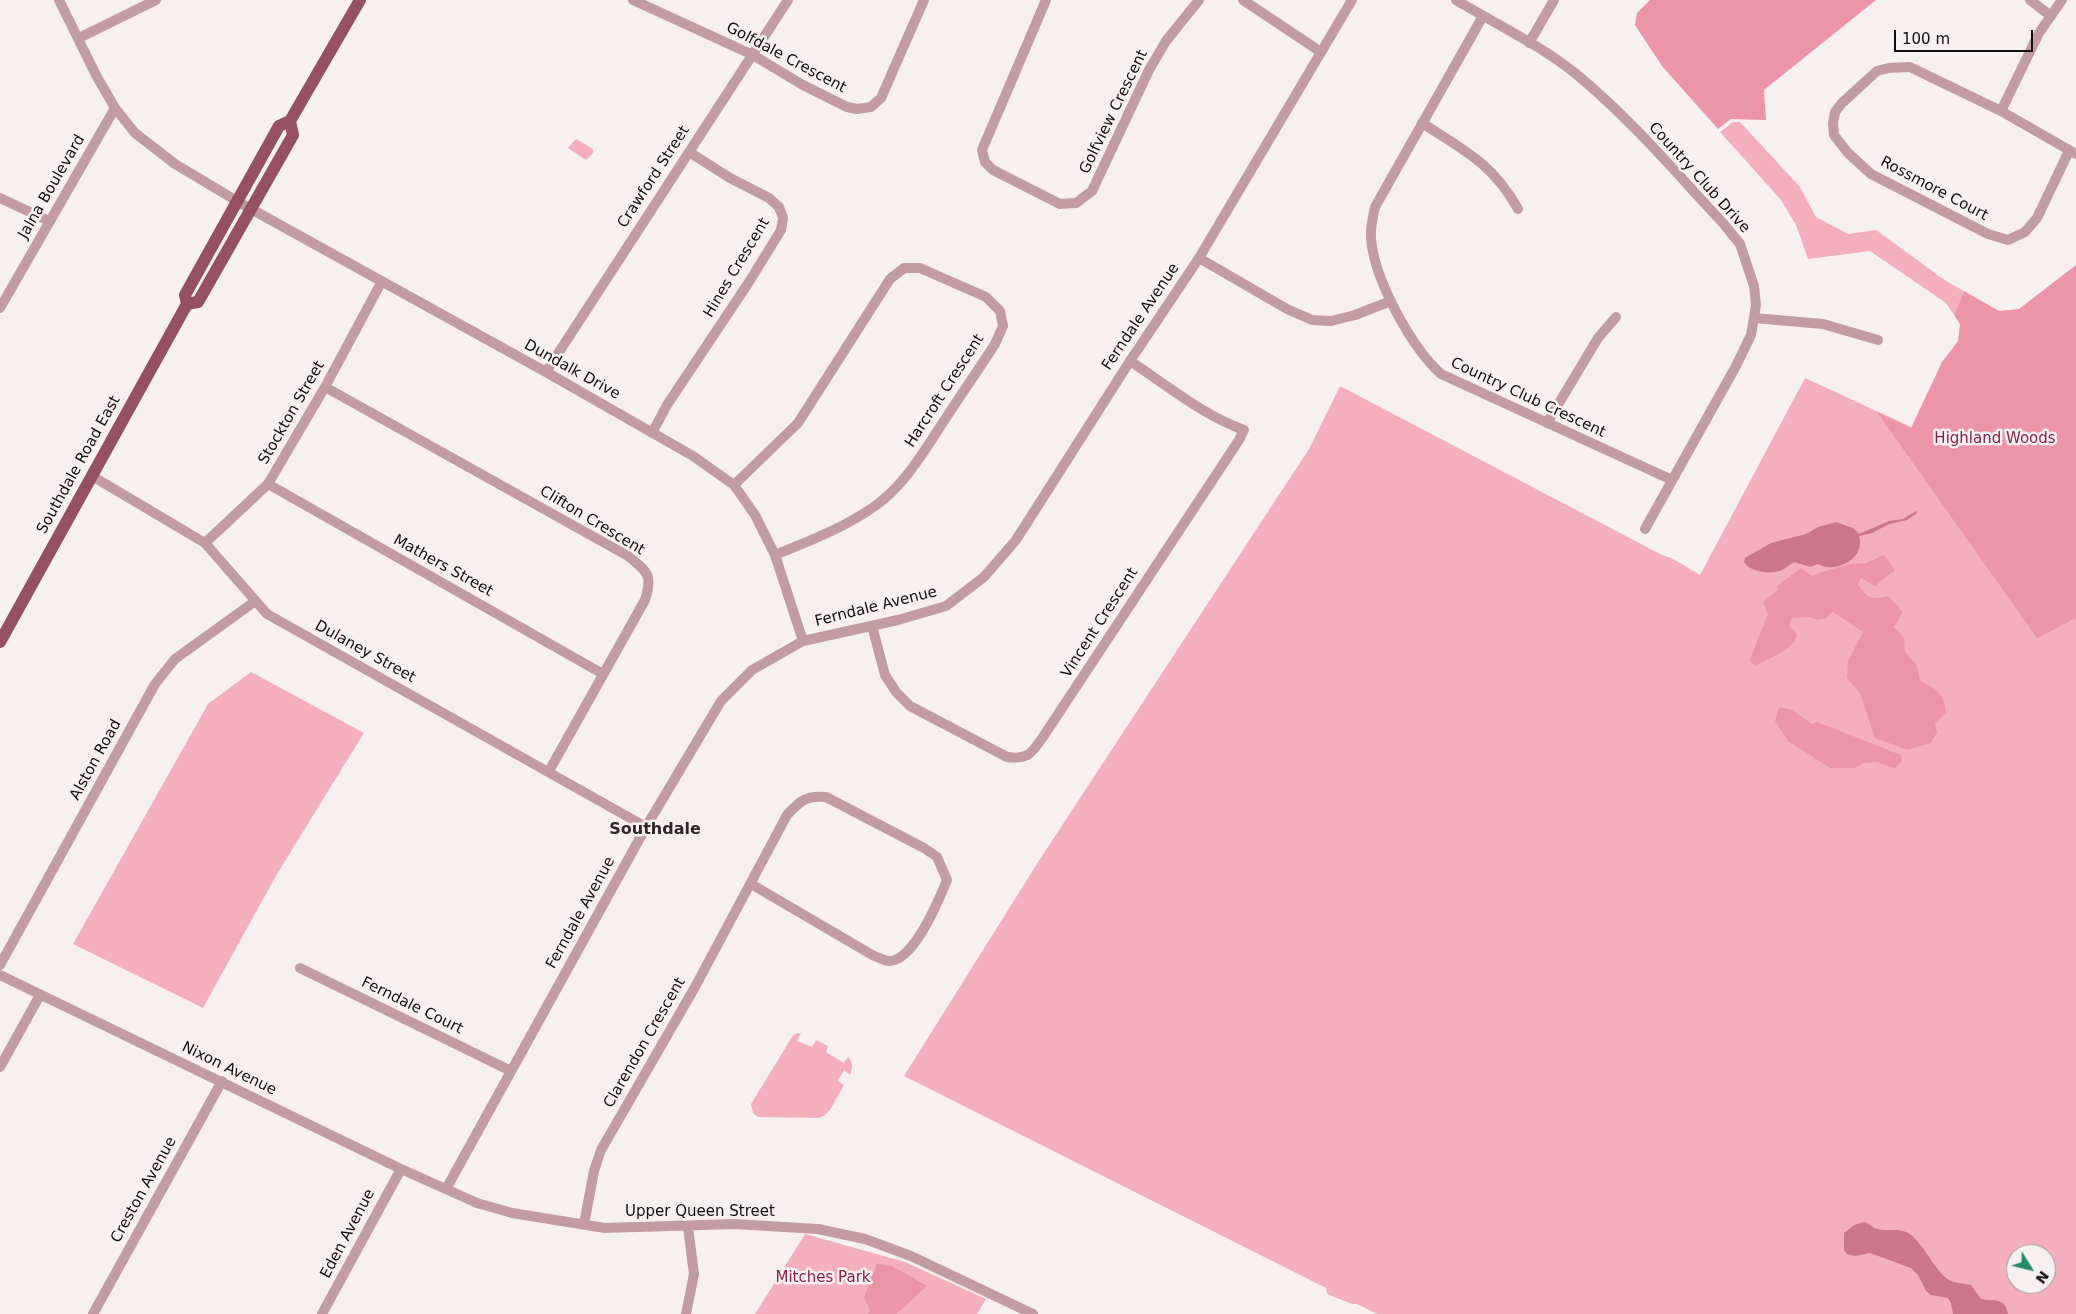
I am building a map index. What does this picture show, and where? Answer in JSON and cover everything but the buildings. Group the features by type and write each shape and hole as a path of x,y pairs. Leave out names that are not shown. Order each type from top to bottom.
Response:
{"main road":[{"name":"Southdale Road East","path":"0,642 187,304 185,295 243,205 279,126 290,121 360,0"}],"street":[{"path":"59,0 115,108 135,133 175,164 243,205"},
{"path":"79,38 156,0"},
{"name":"Golfdale Crescent","path":"633,0 753,55 801,84 847,107 857,109 871,107 881,98 924,0"},
{"name":"Crawford Street","path":"546,372 788,0"},
{"name":"Golfview Crescent","path":"1046,0 982,150 985,162 993,170 1060,204 1076,203 1092,191 1149,70 1166,41 1199,0"},
{"path":"1243,0 1321,52"},
{"name":"Ferndale Avenue","path":"446,1189 646,826 721,701 752,670 803,641 872,626 946,606 984,577 1016,540 1130,361 1199,258 1352,0"},
{"name":"Country Club Drive","path":"1456,0 1529,43 1574,73 1605,98 1724,223 1740,244 1750,269 1756,304 1751,335 1736,366 1645,529"},
{"path":"1529,43 1554,0"},
{"path":"2030,0 2051,16"},
{"path":"2001,111 2039,33 2062,0"},
{"name":"Country Club Crescent","path":"1483,16 1375,207 1371,237 1376,265 1391,301 1412,339 1428,362 1441,374 1672,480"},
{"name":"Rossmore Court","path":"1889,68 1910,68 2001,111 2072,152 2037,218 2025,232 2008,240 1988,234 1871,174 1848,153 1834,135 1832,123 1835,112 1851,94 1877,71 1889,68"},
{"name":"Jalna Boulevard","path":"0,308 115,108"},
{"path":"1422,123 1484,164 1508,192 1518,210"},
{"name":"Hines Crescent","path":"652,433 667,405 763,260 781,230 783,218 779,207 769,198 730,178 689,152"},
{"path":"0,198 49,221"},
{"name":"Dundalk Drive","path":"243,205 546,372 693,456 734,485 755,515 775,555 803,641"},
{"path":"1199,258 1287,308 1312,320 1331,321 1354,315 1391,301"},
{"name":"Harcroft Crescent","path":"734,485 798,423 890,279 904,268 920,268 986,297 1000,311 1003,326 995,344 913,467 896,488 875,506 848,523 825,535 775,555"},
{"name":"Stockton Street","path":"205,543 268,484 325,387 382,282"},
{"path":"1547,424 1598,338 1616,317"},
{"path":"1754,318 1823,324 1878,340"},
{"name":"Vincent Crescent","path":"872,626 885,675 896,692 910,706 1007,757 1019,758 1029,756 1244,430 1232,426 1207,412 1130,361"},
{"name":"Clifton Crescent","path":"325,387 628,556 644,569 650,583 644,600 549,771"},
{"name":"Dulaney Street","path":"92,476 205,543 254,602 267,614 646,826"},
{"name":"Mathers Street","path":"268,484 603,674"},
{"name":"Alston Road","path":"0,965 155,684 175,659 254,602"},
{"name":"Clarendon Crescent","path":"584,1224 594,1171 601,1150 695,987 787,815 798,802 812,796 826,797 924,848 937,857 947,880 914,945 903,957 889,961 874,956 751,884"},
{"name":"Ferndale Court","path":"300,968 511,1071"},
{"name":"Nixon Avenue","path":"0,975 222,1081 400,1169 446,1189"},
{"path":"0,1067 40,995"},
{"name":"Creston Avenue","path":"93,1314 222,1081"},
{"name":"Eden Avenue","path":"322,1314 400,1169"},
{"name":"Upper Queen Street","path":"446,1189 477,1203 512,1213 605,1228 734,1224 818,1229 865,1239 911,1256 1033,1314"},
{"path":"686,1314 694,1274 688,1226"}],"green space":[{"path":"1650,0 1876,0 1764,90 1766,120 1731,119 1718,129 1662,66 1635,25 1637,13"},
{"path":"1733,122 1740,122 1800,187 1816,217 1848,234 1876,230 1946,281 1964,291 1954,315 1946,303 1870,251 1808,259 1796,225 1781,200 1720,132"},
{"path":"576,139 593,149 593,153 586,160 568,148"},
{"name":"Highland Woods","path":"2076,265 2076,618 2037,638 1877,412 1911,428 1942,362 1958,341 1960,324 1954,315 1964,291 1999,311 2019,309"},
{"path":"1805,378 2076,503 2076,1314 1377,1314 1357,1304 1352,1304 1329,1295 1326,1288 904,1076 1040,859 1309,449 1340,386 1700,575"},
{"path":"1884,555 1895,570 1875,586 1861,578 1858,585 1868,596 1878,598 1888,596 1903,612 1894,627 1904,638 1905,652 1917,665 1920,680 1938,692 1945,705 1946,712 1935,724 1937,732 1931,743 1907,750 1875,738 1860,693 1847,678 1848,661 1863,632 1833,612 1826,618 1818,620 1810,617 1792,618 1789,626 1797,634 1792,644 1768,660 1756,665 1751,663 1750,659 1768,614 1763,602 1779,589 1776,587 1801,568 1812,576 1846,565 1864,564"},
{"path":"251,672 364,733 277,874 203,1008 73,944 208,704"},
{"path":"1780,707 1792,710 1812,724 1817,722 1901,755 1902,761 1895,768 1876,762 1864,763 1854,768 1830,768 1788,741 1775,721"},
{"path":"801,1033 797,1041 812,1047 816,1040 828,1046 826,1052 844,1063 848,1057 852,1063 850,1075 844,1070 838,1081 844,1085 830,1110 819,1118 758,1117 753,1113 751,1104 792,1037 795,1034"},
{"name":"Mitches Park","path":"805,1234 905,1262 986,1299 977,1314 755,1314"},
{"path":"877,1264 892,1266 927,1286 896,1314 868,1314 870,1310 864,1297"}],"shaded area":[{"path":"1916,511 1917,513 1907,520 1889,524 1872,533 1859,536 1860,544 1854,558 1840,566 1825,567 1818,564 1810,567 1794,562 1780,571 1765,572 1755,570 1744,562 1745,558 1771,543 1806,534 1818,527 1836,522 1853,528 1859,534 1889,521 1903,519"},
{"path":"1864,1222 1877,1229 1899,1230 1911,1235 1921,1245 1943,1275 1953,1282 1971,1285 1981,1299 2001,1302 2004,1304 2008,1314 1953,1314 1948,1298 1931,1295 1926,1291 1918,1275 1911,1268 1870,1253 1855,1256 1847,1254 1844,1250 1844,1233 1854,1225"}],"district":[{"name":"Southdale","path":"655,830"}]}
